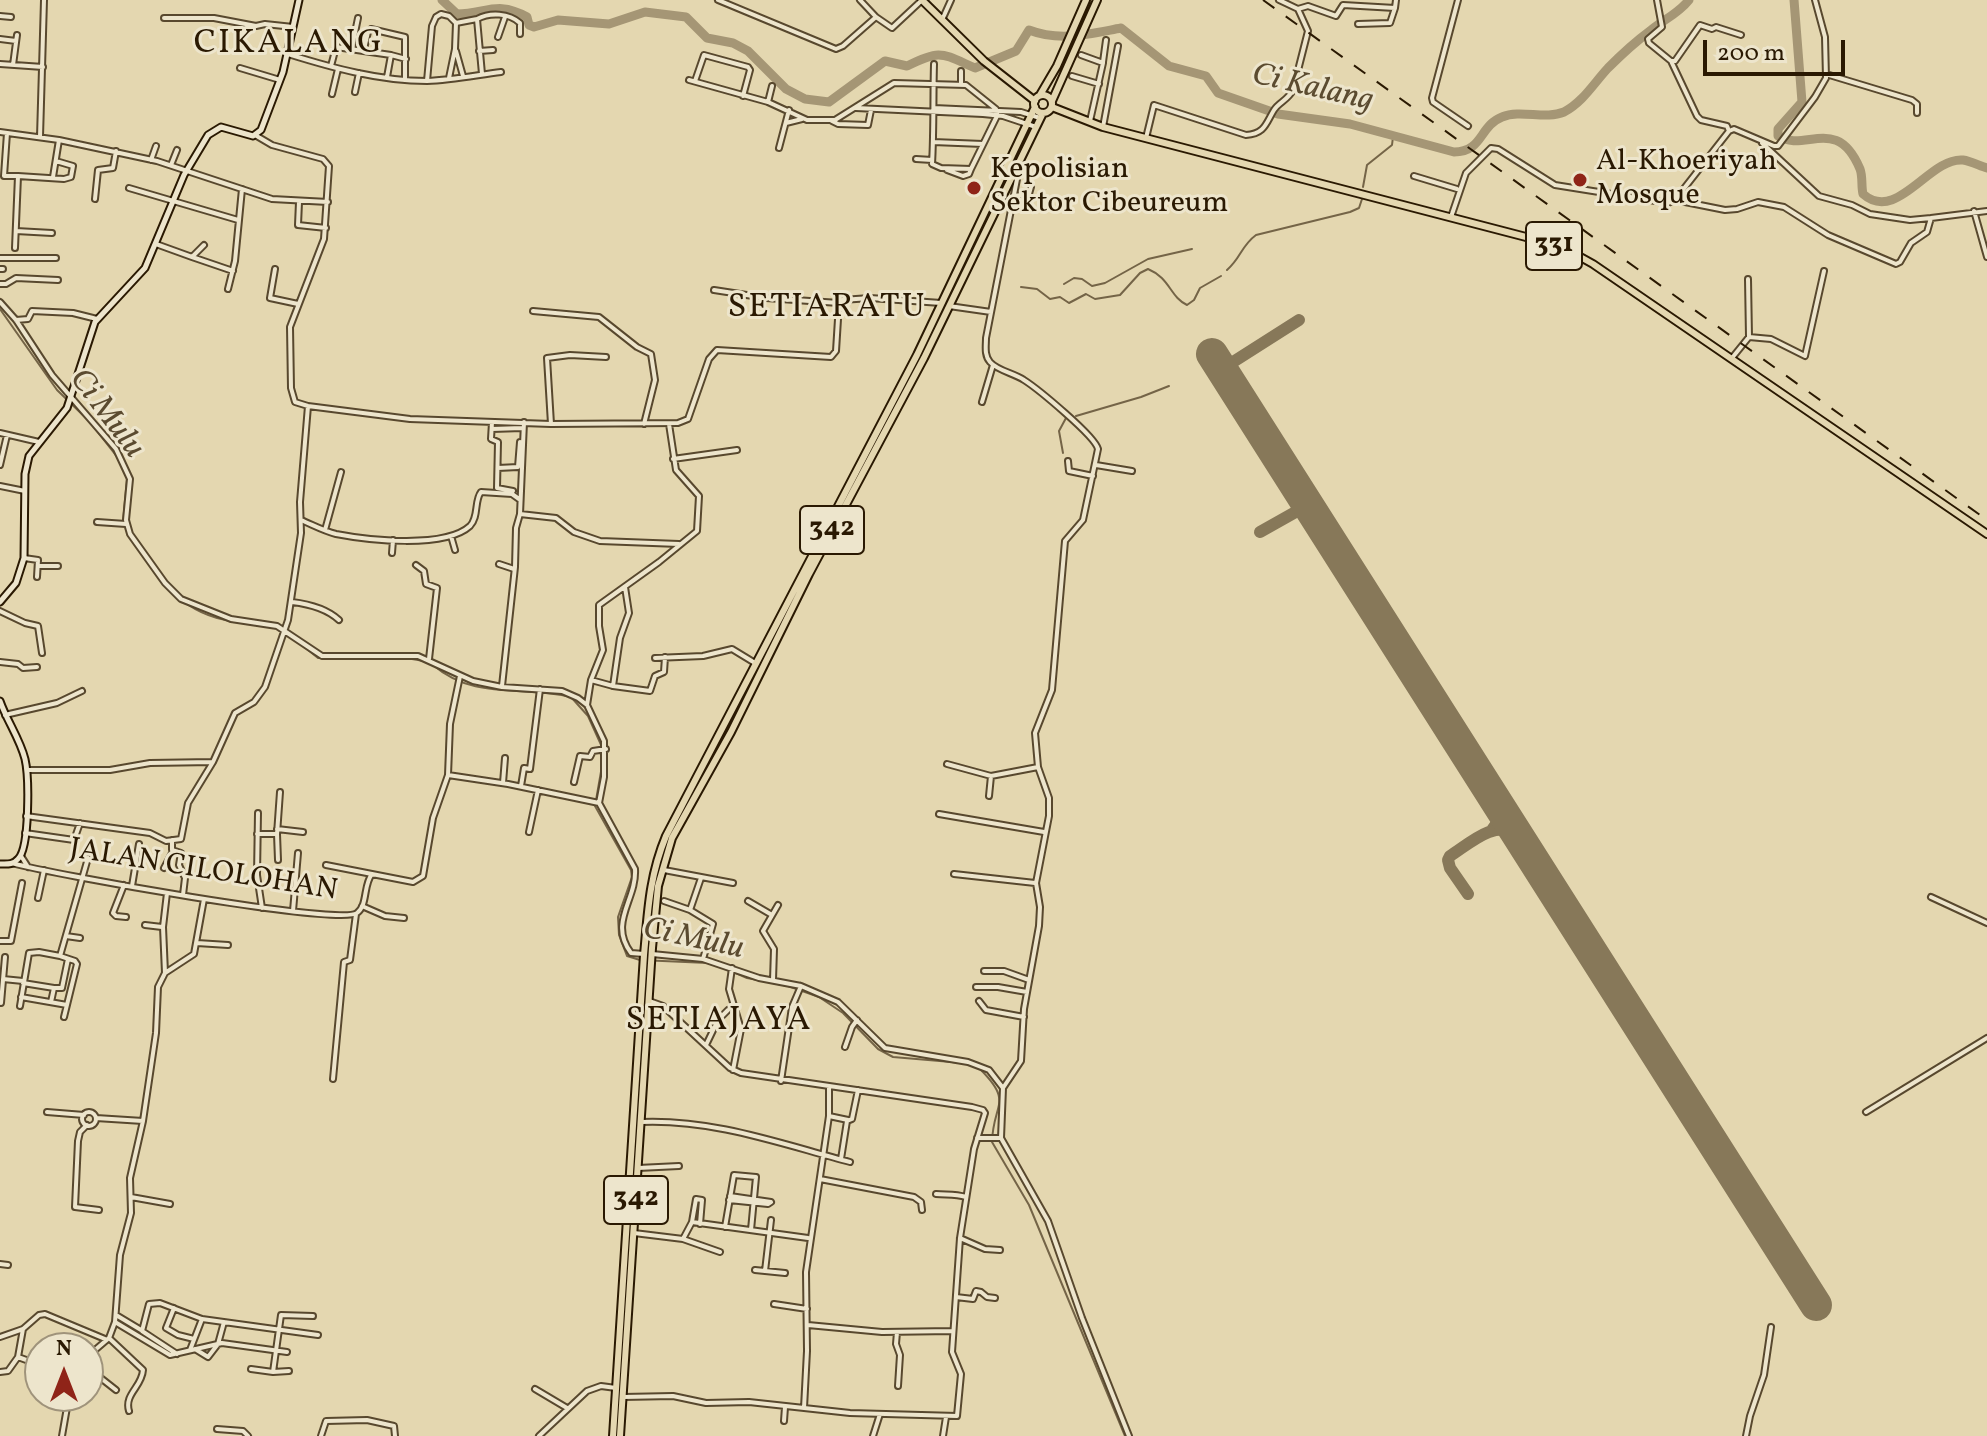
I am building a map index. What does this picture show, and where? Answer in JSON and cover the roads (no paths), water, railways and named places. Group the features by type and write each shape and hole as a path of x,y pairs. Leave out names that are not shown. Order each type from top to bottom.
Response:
{"main road":[{"path":"922,0 984,61 1035,104 1042,116 1052,104 1097,0"},
{"path":"1035,104 1086,0"},
{"path":"1035,104 1048,96 1052,104"},
{"name":"342","path":"969,255 1035,104"},
{"name":"331","path":"1052,104 1089,123 1526,237 1575,254 1987,534"},
{"name":"342","path":"617,1434 616,1388 651,878 661,848 921,357 969,255 1042,116"},
{"name":"342","path":"650,925 672,838 731,732 757,664 921,357"},
{"name":"342","path":"617,1434 623,1397 649,1001 647,965"}],"street":[{"path":"40,137 44,0"},
{"path":"255,135 263,125 280,80 299,0"},
{"path":"718,0 836,49 876,17"},
{"path":"860,0 892,28 922,0"},
{"path":"942,20 951,0"},
{"path":"1146,138 1154,105 1246,135 1258,133 1272,121 1274,110 1288,99 1293,90 1307,35 1298,9 1279,0"},
{"path":"1358,24 1390,23 1396,0"},
{"path":"1458,0 1432,98 1433,102 1468,126"},
{"path":"1657,0 1662,27 1648,42 1671,61 1697,116 1701,120 1727,126 1729,131"},
{"path":"1675,200 1729,131 1734,129 1774,146 1781,143 1823,84 1826,74 1825,37 1815,0"},
{"path":"1298,9 1309,3 1334,16 1346,4 1395,8"},
{"path":"427,81 435,18 445,14 456,23"},
{"path":"456,23 489,14 518,20 520,34"},
{"path":"0,16 11,17"},
{"path":"498,37 505,17"},
{"path":"164,18 214,18 256,26 293,27"},
{"path":"352,47 358,18"},
{"path":"477,19 482,74"},
{"path":"449,78 456,23"},
{"path":"1671,61 1675,61 1699,26 1716,27 1741,35"},
{"path":"364,49 370,30 401,35 407,40 405,80"},
{"path":"0,39 16,38 13,65"},
{"path":"1089,123 1106,40"},
{"path":"1103,127 1118,46"},
{"path":"331,66 336,47 364,49 406,59"},
{"path":"455,49 463,76"},
{"path":"479,51 493,50"},
{"path":"288,54 338,69 405,80 427,81 501,72"},
{"path":"387,77 391,55"},
{"path":"743,96 749,68 704,55 692,81 743,96 768,102 802,119"},
{"path":"1081,55 1103,63"},
{"path":"0,64 43,67"},
{"path":"934,64 933,165 971,169 996,113"},
{"path":"240,68 280,80"},
{"path":"332,94 338,69"},
{"path":"961,71 961,84"},
{"path":"355,92 359,73"},
{"path":"1826,74 1912,100 1917,104 1917,113"},
{"path":"1072,76 1099,84"},
{"path":"832,121 893,84 961,84 983,99 996,113"},
{"path":"768,102 772,86"},
{"path":"983,99 983,111"},
{"path":"996,113 1035,104"},
{"path":"853,107 983,111 1036,127"},
{"path":"786,123 802,119 868,125 871,109"},
{"path":"779,148 789,110"},
{"path":"0,602 16,583 24,558 27,462 67,408 97,319 141,273 187,169 208,135 216,128 255,135 272,145 326,161 329,169 326,228 290,327 291,388 295,402 395,419 523,425"},
{"path":"0,132 116,151 187,169 272,199 328,202"},
{"path":"7,133 2,176 68,179 72,174 72,165 56,161"},
{"path":"1757,139 1773,150 1819,196 1852,205 1870,214 1910,220 1987,211"},
{"path":"53,178 59,140"},
{"path":"933,142 984,144"},
{"path":"151,160 156,146"},
{"path":"1451,217 1458,189 1469,167 1493,148 1555,185 1658,203 1675,200 1728,210 1758,202 1784,207 1828,235 1896,264 1911,243 1927,232 1930,219"},
{"path":"171,165 177,150"},
{"path":"95,199 98,170 113,168 116,151"},
{"path":"916,159 932,160"},
{"path":"1020,159 985,350 993,365 1025,380 1097,444 1096,465 1083,520 1065,541 1052,690 1034,741 1038,767 1049,798 1049,816 1036,883 1039,926 1027,992 1021,1061 1003,1088 1001,1138 1048,1221 1129,1436"},
{"path":"15,248 18,176"},
{"path":"1414,176 1458,189"},
{"path":"1014,196 1029,194 1031,187"},
{"path":"129,188 238,220"},
{"path":"228,289 233,271 242,189"},
{"path":"299,202 298,225 326,228"},
{"path":"1975,213 1987,257"},
{"path":"16,231 52,233"},
{"path":"156,244 233,271"},
{"path":"192,257 204,245"},
{"path":"0,258 56,258"},
{"path":"275,269 270,298 298,304"},
{"path":"1749,337 1771,339 1805,356 1824,271"},
{"path":"0,284 16,278 58,280"},
{"path":"1732,358 1749,337 1748,279"},
{"path":"714,290 766,298 839,303 849,298 945,304 991,312"},
{"path":"0,302 16,320 46,366 116,449 128,473 125,524 152,565 181,599 231,619 268,624 322,656 404,655 429,659 458,680 567,693 587,705 598,724 603,749 599,803 635,869 635,881 621,918 621,934 631,953 703,959 731,971 800,988 838,1002 854,1023 885,1048 968,1062 989,1070 1003,1088"},
{"path":"492,429 523,425 685,422 709,359 717,350 833,356 837,349 839,303"},
{"path":"16,320 28,319 32,311 73,313 97,319"},
{"path":"533,311 599,317 637,347 651,354 655,380 644,424"},
{"path":"551,424 547,358 570,355 606,357"},
{"path":"982,402 993,365"},
{"path":"26,816 150,833 165,841 183,838 188,803 213,762 235,713 254,702 265,687 292,602 308,406"},
{"path":"492,422 491,439 498,442 497,488 513,491"},
{"path":"587,705 591,680 603,650 599,605 697,531 699,496 676,470 669,424"},
{"path":"502,687 520,514 523,425"},
{"path":"0,433 39,442"},
{"path":"0,465 7,435"},
{"path":"498,468 518,467 520,442"},
{"path":"673,459 737,450"},
{"path":"1068,461 1069,471 1093,476"},
{"path":"1096,465 1132,471"},
{"path":"325,530 341,472"},
{"path":"0,486 26,492"},
{"path":"301,520 325,530 393,540 451,536 475,520 477,497 481,492 512,494 519,499"},
{"path":"520,514 556,518 574,532 600,541 681,544"},
{"path":"97,522 125,524"},
{"path":"451,536 455,550"},
{"path":"392,553 393,540"},
{"path":"24,558 37,559 37,577"},
{"path":"499,564 514,569"},
{"path":"416,565 424,571 426,584 437,588 429,659"},
{"path":"38,566 58,566"},
{"path":"613,686 620,638 629,613 625,587"},
{"path":"292,602 310,605 339,620"},
{"path":"0,611 38,626 42,653"},
{"path":"655,658 703,656 732,649 757,664"},
{"path":"591,680 651,690 655,676 664,672 665,657"},
{"path":"0,662 18,664 23,668 37,667"},
{"name":"JALAN CILOLOHAN","path":"12,863 262,908 344,917 356,914 362,906 367,880 372,874 413,882 423,876 448,775 450,724 458,680"},
{"path":"5,715 57,703 82,691"},
{"path":"521,786 524,768 530,769 540,692"},
{"path":"0,701 25,758 27,770 21,856 12,863 0,864"},
{"path":"574,782 580,756 590,757 592,752 603,749"},
{"path":"503,783 505,758"},
{"path":"27,770 115,770 154,763 213,762"},
{"path":"947,764 991,776 1038,767"},
{"path":"448,775 521,786 599,803"},
{"path":"989,796 991,776"},
{"path":"529,832 538,790"},
{"path":"278,860 280,792"},
{"path":"258,813 257,875 262,908"},
{"path":"939,814 1044,832"},
{"path":"25,833 74,840 80,823"},
{"path":"257,834 303,832"},
{"path":"164,868 173,851 172,840"},
{"path":"132,886 139,844"},
{"path":"173,851 181,853 179,865 184,876 183,895"},
{"path":"293,911 298,853"},
{"path":"21,856 28,867"},
{"path":"60,956 88,858"},
{"path":"326,865 372,874"},
{"path":"662,869 733,883"},
{"path":"38,898 44,870"},
{"path":"954,874 1036,883"},
{"path":"690,910 701,878"},
{"path":"0,941 11,941 22,883"},
{"path":"124,885 113,913 126,917"},
{"path":"104,1342 115,1322 120,1255 130,1217 130,1178 143,1121 156,1033 158,987 165,973 163,927 167,893"},
{"path":"1931,897 1987,923"},
{"path":"165,973 194,954 204,899"},
{"path":"664,901 690,910 713,924 703,959"},
{"path":"748,901 772,915"},
{"path":"775,980 774,946 763,931 778,905"},
{"path":"362,906 385,916 404,918"},
{"path":"333,1079 344,962 350,961 356,914"},
{"path":"145,925 163,927"},
{"path":"66,936 80,938"},
{"path":"197,943 228,945"},
{"path":"20,1006 29,953 60,956 77,964 64,1017"},
{"path":"1,1003 5,957"},
{"path":"3,979 62,988 68,959"},
{"path":"731,971 729,989 741,1029 733,1070"},
{"path":"984,971 1004,971 1029,980"},
{"path":"976,987 1027,992"},
{"path":"51,1002 54,988"},
{"path":"781,1081 800,988"},
{"path":"21,997 67,1005"},
{"path":"623,1397 673,1396 706,1403 749,1402 880,1414 957,1416 961,1374 953,1355 960,1238 977,1138 985,1113 858,1090 781,1081 733,1070 663,1006 649,1001"},
{"path":"979,1001 986,1010 1024,1017"},
{"path":"706,1045 718,1020 728,1010"},
{"path":"845,1047 854,1023"},
{"path":"1866,1112 1987,1038"},
{"path":"804,1408 808,1325 805,1289 809,1238 829,1116 829,1088"},
{"path":"829,1116 852,1119 858,1090"},
{"path":"47,1112 92,1113 96,1118 143,1121"},
{"path":"84,1115 87,1125"},
{"path":"96,1118 94,1124 87,1125 80,1132 75,1207 99,1210"},
{"path":"841,1160 848,1120"},
{"path":"641,1122 682,1122 747,1132 850,1162"},
{"path":"977,1138 1001,1138"},
{"path":"638,1168 679,1166"},
{"path":"725,1227 735,1174 754,1176 751,1230"},
{"path":"820,1179 914,1197 921,1202 922,1210"},
{"path":"936,1194 952,1193 966,1197"},
{"path":"131,1197 170,1204"},
{"path":"730,1198 754,1201"},
{"path":"683,1239 692,1222 696,1199 700,1199 702,1205 700,1224"},
{"path":"765,1271 771,1220"},
{"path":"692,1222 809,1238"},
{"path":"634,1233 683,1239 720,1252"},
{"path":"960,1238 985,1249 1000,1250"},
{"path":"0,1264 8,1265"},
{"path":"755,1270 785,1273"},
{"path":"956,1297 973,1299 976,1291 995,1298"},
{"path":"142,1331 149,1304 157,1303 202,1319 318,1335"},
{"path":"774,1304 808,1310"},
{"path":"174,1308 166,1328 194,1339"},
{"path":"273,1372 280,1317 284,1313 313,1316"},
{"path":"0,1337 23,1329 39,1315 45,1314 108,1339 143,1370 142,1378 128,1397 129,1411"},
{"path":"116,1315 150,1336 158,1345"},
{"path":"192,1349 202,1319"},
{"path":"115,1322 146,1342 177,1354 218,1344 287,1352"},
{"path":"192,1349 207,1357 218,1344 224,1322"},
{"path":"808,1325 860,1331 954,1331"},
{"path":"1746,1436 1762,1384 1771,1327"},
{"path":"0,1372 8,1371 18,1357 23,1329"},
{"path":"897,1332 896,1344 900,1353 898,1386"},
{"path":"146,1342 150,1336"},
{"path":"18,1357 24,1359"},
{"path":"251,1369 289,1371"},
{"path":"104,1381 116,1390"},
{"path":"539,1436 591,1388 616,1388"},
{"path":"535,1389 567,1408"},
{"path":"784,1421 785,1407"},
{"path":"62,1436 66,1412"},
{"path":"873,1436 880,1414"},
{"path":"943,1436 946,1417"},
{"path":"321,1436 326,1421 354,1420 394,1426 395,1436"},
{"path":"217,1429 243,1431 248,1436"}],"waterway":[{"name":"Ci Kalang","path":"442,0 457,14 507,9 527,17 529,25 534,27 558,20 609,24 645,12 686,17 707,38 733,43 748,51 786,89 805,99 829,102 885,61 907,66 927,57 941,55 975,68 1016,51 1029,30 1063,36 1121,28 1169,66 1206,76 1218,93 1278,114 1350,124 1454,152 1470,148 1489,126 1502,117 1557,114 1571,108 1623,53 1689,0"},
{"name":"Ci Kalang","path":"1794,0 1802,102 1778,129 1778,136 1788,140 1820,138 1841,143 1851,152 1860,169 1863,194 1876,201 1901,196 1950,162 1963,160 1987,168"},
{"path":"1363,187 1367,165 1392,145 1393,137"},
{"path":"1227,270 1256,235 1350,212 1359,208 1362,199"},
{"path":"1064,284 1074,278 1092,286 1105,283 1148,259 1192,249"},
{"path":"1021,287 1037,289 1050,299 1060,297 1069,303 1086,294 1095,299 1120,295 1140,273 1148,269 1161,277 1187,305 1194,300 1200,288 1221,276"},
{"name":"Ci Mulu","path":"0,309 57,390 89,421 118,458"},
{"path":"1076,416 1169,386"},
{"path":"1063,453 1059,431 1066,418"},
{"name":"Ci Mulu","path":"127,478 123,522 127,530"},
{"name":"Ci Mulu","path":"143,556 162,581 183,601 208,615 239,622"},
{"name":"Ci Mulu","path":"297,641 318,658 400,658"},
{"name":"Ci Mulu","path":"406,658 424,661"},
{"name":"Ci Mulu","path":"433,665 465,684 482,688 571,697 588,716 602,747"},
{"name":"Ci Mulu","path":"602,766 595,806 632,877 618,917 619,935 627,956 640,960 718,966"},
{"name":"Ci Mulu","path":"724,968 747,978 788,986 819,997 843,1013 878,1049 893,1057 963,1063"},
{"name":"Ci Mulu","path":"980,1069 999,1097 992,1142 1029,1205 1125,1436"}],"railway":[{"path":"1263,0 1987,520"}],"place":[{"name":"Al-Khoeriyah Mosque","path":"1580,180"},
{"name":"Kepolisian Sektor Cibeureum","path":"974,188"}],"district":[{"name":"CIKALANG","path":"289,46"},
{"name":"SETIARATU","path":"827,310"},
{"name":"SETIAJAYA","path":"719,1023"}]}
